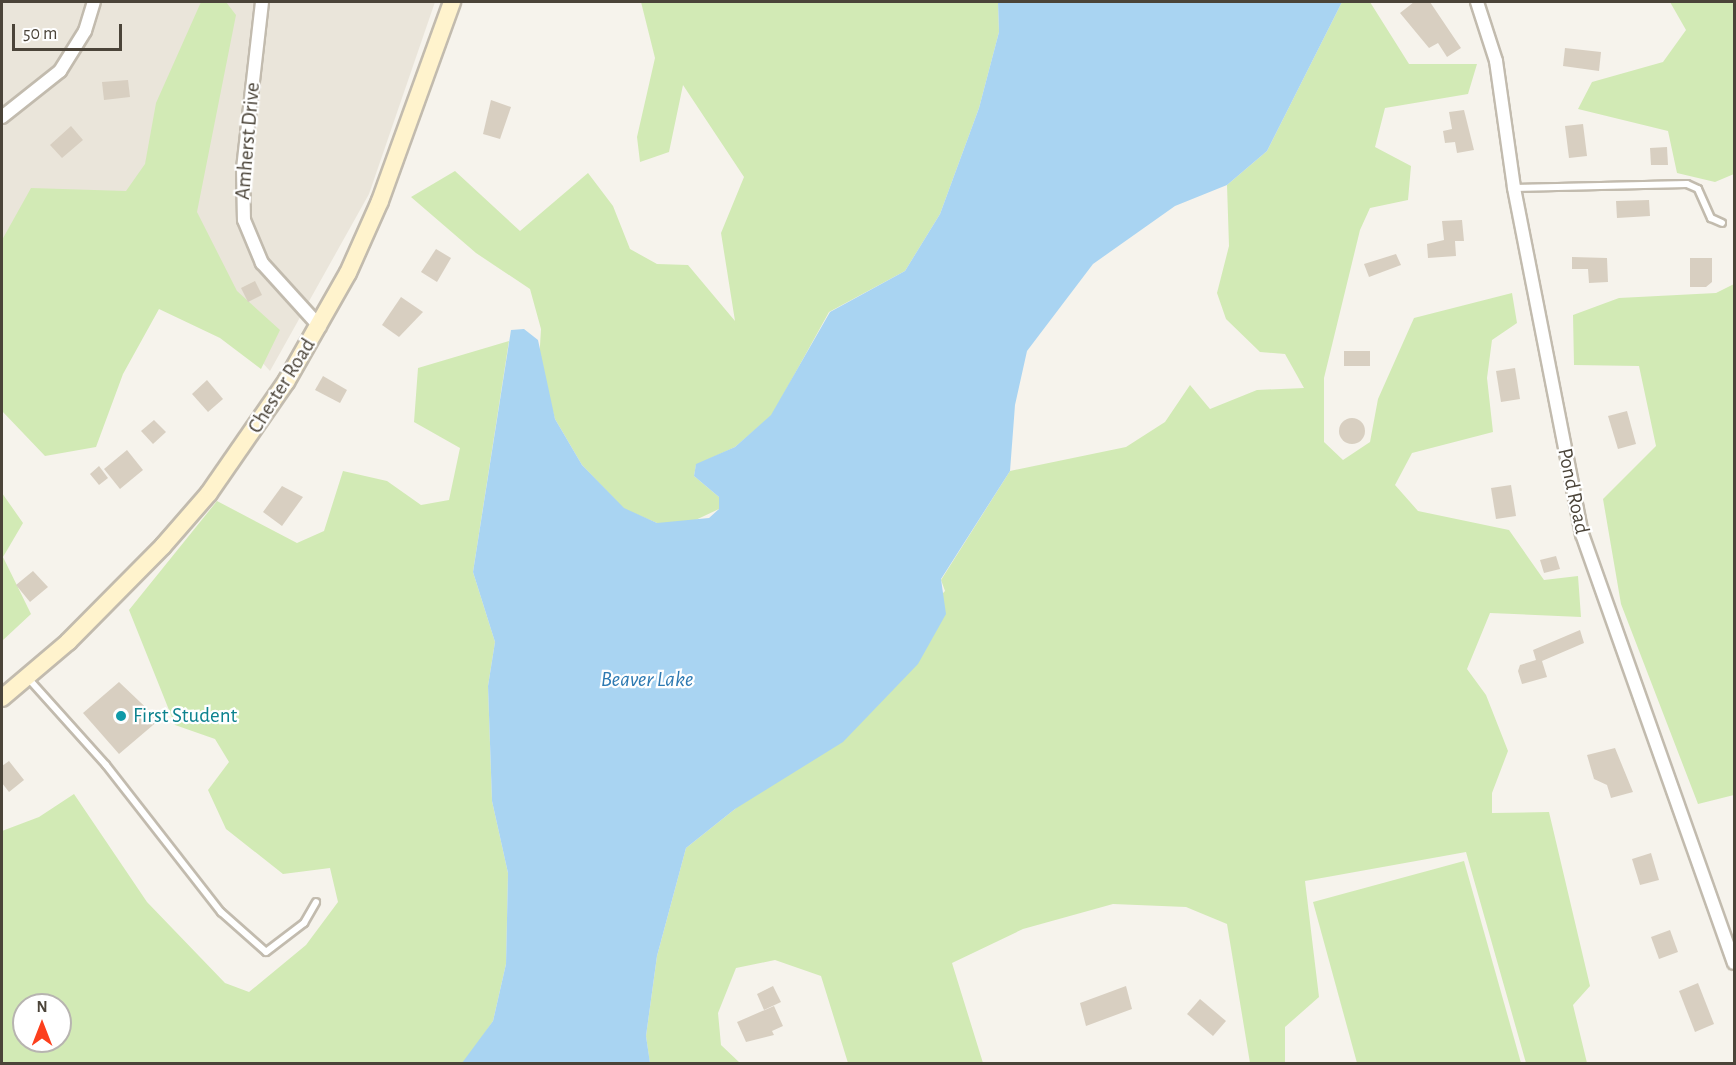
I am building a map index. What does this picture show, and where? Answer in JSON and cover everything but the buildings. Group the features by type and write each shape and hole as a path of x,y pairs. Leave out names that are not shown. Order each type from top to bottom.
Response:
{"main road":[{"name":"Chester Road","path":"2,698 123,588 209,493 320,327 380,201 452,2"}],"street":[{"path":"2,117 60,71 85,31 94,2"},
{"name":"Amherst Drive","path":"262,2 243,169 244,220 262,263 320,327"},
{"name":"Pond Road","path":"1477,2 1496,61 1514,188 1582,534 1731,946 1734,963"}],"lane":[{"path":"1514,188 1687,184 1698,189 1711,218 1722,223"},
{"path":"27,676 106,765 221,912 266,952 304,923 316,902"}],"shaded area":[{"path":"2,2 435,2 369,194 270,371 105,191 2,280"}],"green space":[{"path":"201,2 226,2 236,15 197,212 237,291 280,330 261,369 220,338 159,309 123,374 96,447 45,456 2,411 2,240 31,188 126,191 145,164 156,103"},
{"path":"641,2 998,2 999,32 979,108 940,214 905,271 829,312 772,415 735,447 696,465 694,476 719,497 719,509 687,524 657,523 624,509 582,465 555,419 539,362 541,329 530,289 476,253 411,197 455,171 520,231 588,173 613,206 630,249 657,264 688,265 735,321 721,233 744,177 683,85 669,152 640,162 637,137 655,58"},
{"path":"1342,2 1370,2 1409,64 1477,64 1468,94 1385,108 1375,147 1411,166 1408,200 1370,208 1360,230 1324,378 1324,442 1343,460 1370,442 1378,399 1414,318 1512,293 1517,323 1492,340 1487,378 1493,432 1412,453 1395,485 1418,511 1509,530 1544,580 1578,576 1581,617 1490,613 1467,669 1486,695 1508,751 1492,793 1492,813 1549,812 1590,986 1573,1005 1587,1063 1526,1063 1466,852 1305,881 1319,997 1285,1027 1285,1063 1250,1063 1227,924 1186,907 1113,904 1023,929 952,963 983,1063 848,1063 821,976 775,960 736,968 718,1013 721,1045 740,1063 650,1064 646,1036 657,956 686,848 735,809 945,591 941,580 1010,471 1126,447 1165,422 1190,385 1210,409 1257,390 1304,388 1285,354 1260,352 1226,319 1217,293 1229,246 1227,185 1267,151"},
{"path":"1670,2 1734,2 1734,174 1715,182 1677,173 1668,131 1578,109 1592,82 1663,62 1686,30"},
{"path":"1734,284 1734,795 1698,804 1621,604 1603,499 1656,446 1639,366 1574,365 1573,315 1619,298 1716,293"},
{"path":"509,341 473,572 495,642 488,686 492,801 508,873 506,964 493,1021 465,1062 2,1064 2,831 39,817 74,794 147,902 225,983 249,992 306,945 338,902 330,868 283,874 226,829 208,790 229,762 215,739 175,725 129,610 217,501 297,543 324,531 343,471 387,481 421,505 449,500 460,448 414,422 418,368"},
{"path":"2,493 23,523 3,557 31,614 2,641"},
{"path":"1464,861 1521,1063 1357,1063 1313,902"}],"water":[{"name":"Beaver Lake","path":"998,2 1342,2 1267,151 1227,185 1175,206 1093,264 1027,351 1015,405 1010,471 941,579 946,614 918,664 843,742 735,809 686,848 657,956 646,1036 650,1063 462,1063 493,1021 506,964 508,873 492,801 488,686 495,642 473,572 511,330 524,329 538,340 555,419 582,465 624,508 657,523 709,518 719,509 719,497 694,476 696,464 735,447 771,415 830,312 905,271 940,214 979,108 999,32"}],"place":[{"name":"First Student","path":"121,716"}]}
